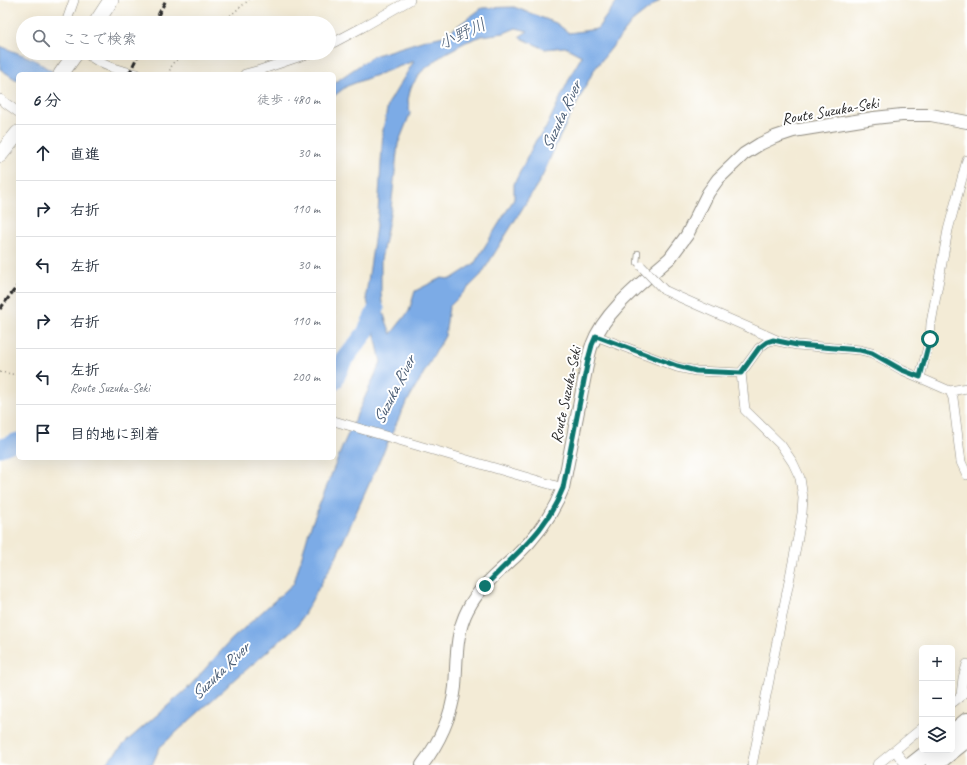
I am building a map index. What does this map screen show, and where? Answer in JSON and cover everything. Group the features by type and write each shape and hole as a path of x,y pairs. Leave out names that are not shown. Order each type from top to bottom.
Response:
{"highway":[{"path":"101,16 111,0"},
{"path":"63,72 74,60"},
{"path":"0,155 16,135"},
{"path":"955,731 967,721"},
{"path":"934,765 967,739"},
{"path":"902,757 919,753"}],"main road":[{"name":"Route Suzuka-Seki","path":"422,765 436,744 445,726 451,707 459,636 468,609 485,586 536,535 552,512 563,488 588,360 596,336 616,308 677,250 687,235 708,193 718,179 744,154 760,144 793,130 874,118 931,114 967,122"}],"street":[{"path":"68,16 74,0"},
{"path":"336,41 410,0"},
{"path":"91,60 126,72"},
{"path":"252,72 289,60"},
{"path":"0,99 16,111"},
{"path":"920,377 930,339 931,323 948,230 967,160"},
{"path":"641,266 664,290 693,304 776,338 780,342"},
{"path":"596,336 677,366 696,371 741,373"},
{"path":"752,765 798,537 803,498 800,478 793,463 781,446 745,410 741,373 759,348 767,342 773,340 797,345 860,350 872,353 902,370 950,391 967,388"},
{"path":"950,391 953,398 961,462 967,475"},
{"path":"336,422 563,488"},
{"path":"955,700 964,693 963,678 967,664"},
{"path":"877,765 902,757 919,732"},
{"path":"902,757 906,765"}],"lane":[{"path":"638,253 637,263 641,266"}],"path":[{"path":"231,16 250,0"},
{"path":"169,72 173,63 177,60"},
{"path":"0,372 16,375"}],"water":[{"path":"618,0 660,0 632,22 594,70 558,140 542,177 481,275 449,307 445,336 403,409 336,557 298,625 160,747 152,765 104,765 127,741 187,689 231,640 294,583 309,531 343,445 381,362 366,295 378,213 383,130 388,104 414,61 347,86 336,94 336,82 373,56 425,40 444,36 482,8 514,7 556,23 569,33 597,29","holes":["516,28 528,31 519,37 545,49 565,47 582,56 573,71 546,128 536,140 514,184 514,199 474,264 451,279 441,278 415,291 409,311 391,334 383,312 381,293 381,260 391,209 398,144 410,114 408,100 411,87 421,72 444,54 466,42 482,36 504,33"]},
{"path":"0,46 16,52 16,60 35,60 53,72 16,72 16,80 0,69"}],"waterway":[{"path":"336,378 344,360 365,333 376,309"},
{"path":"0,448 16,442"}],"railway":[{"path":"158,16 166,0"},
{"path":"130,72 136,60"},
{"path":"0,309 16,288"}],"route":[{"path":"485,586 494,575 536,535 552,512 558,500 563,488 588,360 596,336 657,360 696,371 741,373 759,348 767,342 773,340 797,345 843,348 872,353 902,370 920,377 930,339"}],"water label":[{"name":"小野川","path":"462,34"},
{"name":"Suzuka River","path":"561,116"},
{"name":"Suzuka River","path":"394,390"},
{"name":"Suzuka River","path":"220,671"}]}
